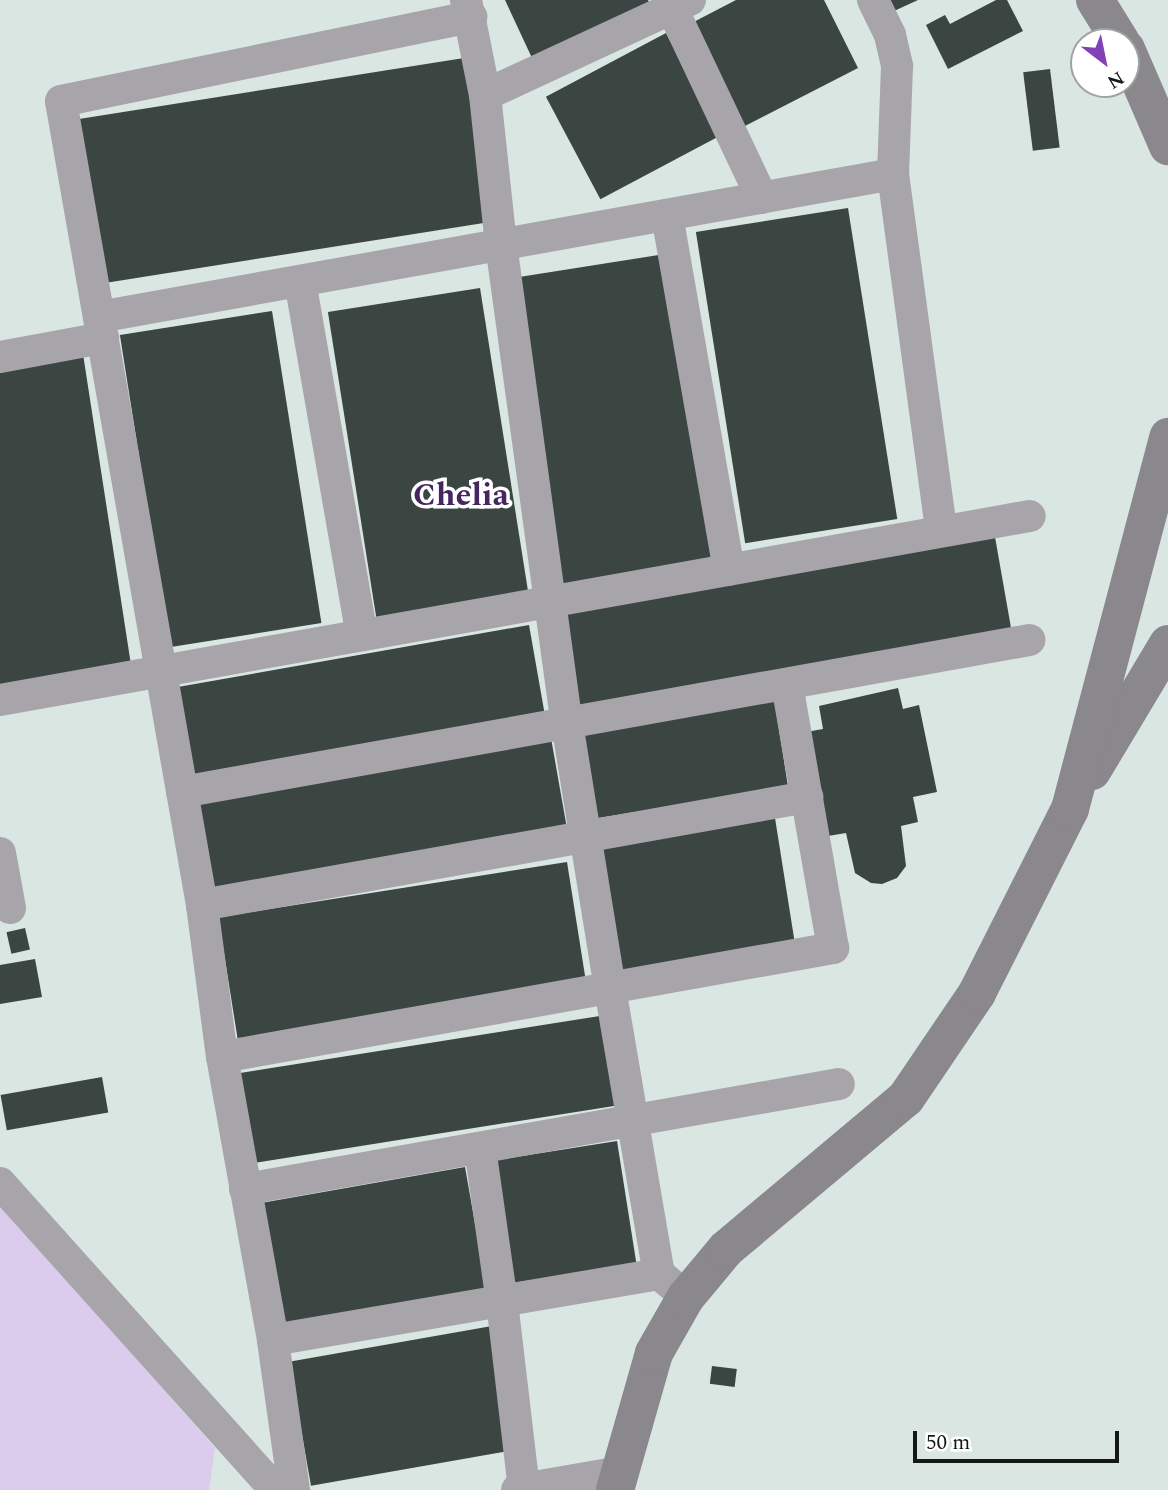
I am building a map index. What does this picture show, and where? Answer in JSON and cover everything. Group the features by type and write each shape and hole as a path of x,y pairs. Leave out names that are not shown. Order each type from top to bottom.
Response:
{"main road":[{"path":"1095,0 1112,28"},
{"path":"1140,75 1157,106 1168,146"},
{"path":"1070,809 1168,438"},
{"path":"617,1481 673,1286 726,1249 906,1098 978,993 1070,809 1168,644"}],"street":[{"path":"873,0 890,35 897,66 894,174 941,531"},
{"path":"485,95 677,3 762,198"},
{"path":"272,1340 502,1302 673,1286 633,1121 585,837 501,244 485,95 469,8 61,101 202,905 222,1057 272,1340 294,1490"},
{"path":"0,356 101,328 300,281 894,174"},
{"path":"667,215 729,570"},
{"path":"300,281 362,635"},
{"path":"0,700 1030,516"},
{"path":"182,792 1029,640"},
{"path":"222,1057 833,948 787,684"},
{"path":"202,905 807,797"},
{"path":"0,853 10,908"},
{"path":"245,1189 839,1084"},
{"path":"480,1148 502,1302 521,1490 617,1481"},
{"path":"0,1183 275,1490"}],"shaded area":[{"path":"0,1204 215,1448 209,1490 0,1490"}],"building":[{"path":"505,0 648,0 649,2 532,58"},
{"path":"736,0 824,0 858,68 737,130 684,27"},
{"path":"889,0 918,0 894,11"},
{"path":"996,0 1007,0 1023,31 948,69 926,25 945,15 950,24"},
{"path":"666,33 720,135 600,199 546,97"},
{"path":"464,58 490,222 102,283 76,119"},
{"path":"1050,69 1060,147 1033,151 1023,72"},
{"path":"848,208 897,519 745,543 696,232"},
{"path":"665,254 714,565 562,589 513,278"},
{"path":"480,288 529,599 377,623 328,312"},
{"path":"272,311 321,623 169,647 120,335"},
{"path":"83,354 131,665 0,685 0,366"},
{"path":"995,537 1012,632 575,708 559,614"},
{"path":"529,625 545,717 193,779 176,687"},
{"path":"898,688 903,709 919,705 937,792 913,797 918,822 901,826 906,866 897,878 882,884 871,883 855,873 846,833 828,836 806,732 823,729 819,706"},
{"path":"774,698 788,788 595,819 580,729"},
{"path":"551,738 567,830 215,892 198,800"},
{"path":"775,818 796,948 612,977 591,847"},
{"path":"567,862 586,984 238,1040 218,917"},
{"path":"25,928 30,949 11,954 6,932"},
{"path":"35,959 42,997 0,1004 0,965"},
{"path":"606,1015 620,1105 253,1163 239,1073"},
{"path":"102,1077 108,1112 7,1130 1,1095"},
{"path":"617,1141 636,1263 512,1283 493,1161"},
{"path":"465,1167 486,1288 280,1325 258,1203"},
{"path":"492,1326 514,1450 311,1486 289,1362"},
{"path":"712,1366 737,1369 735,1387 710,1384"}],"district":[{"name":"Chelia","path":"461,496"}]}
